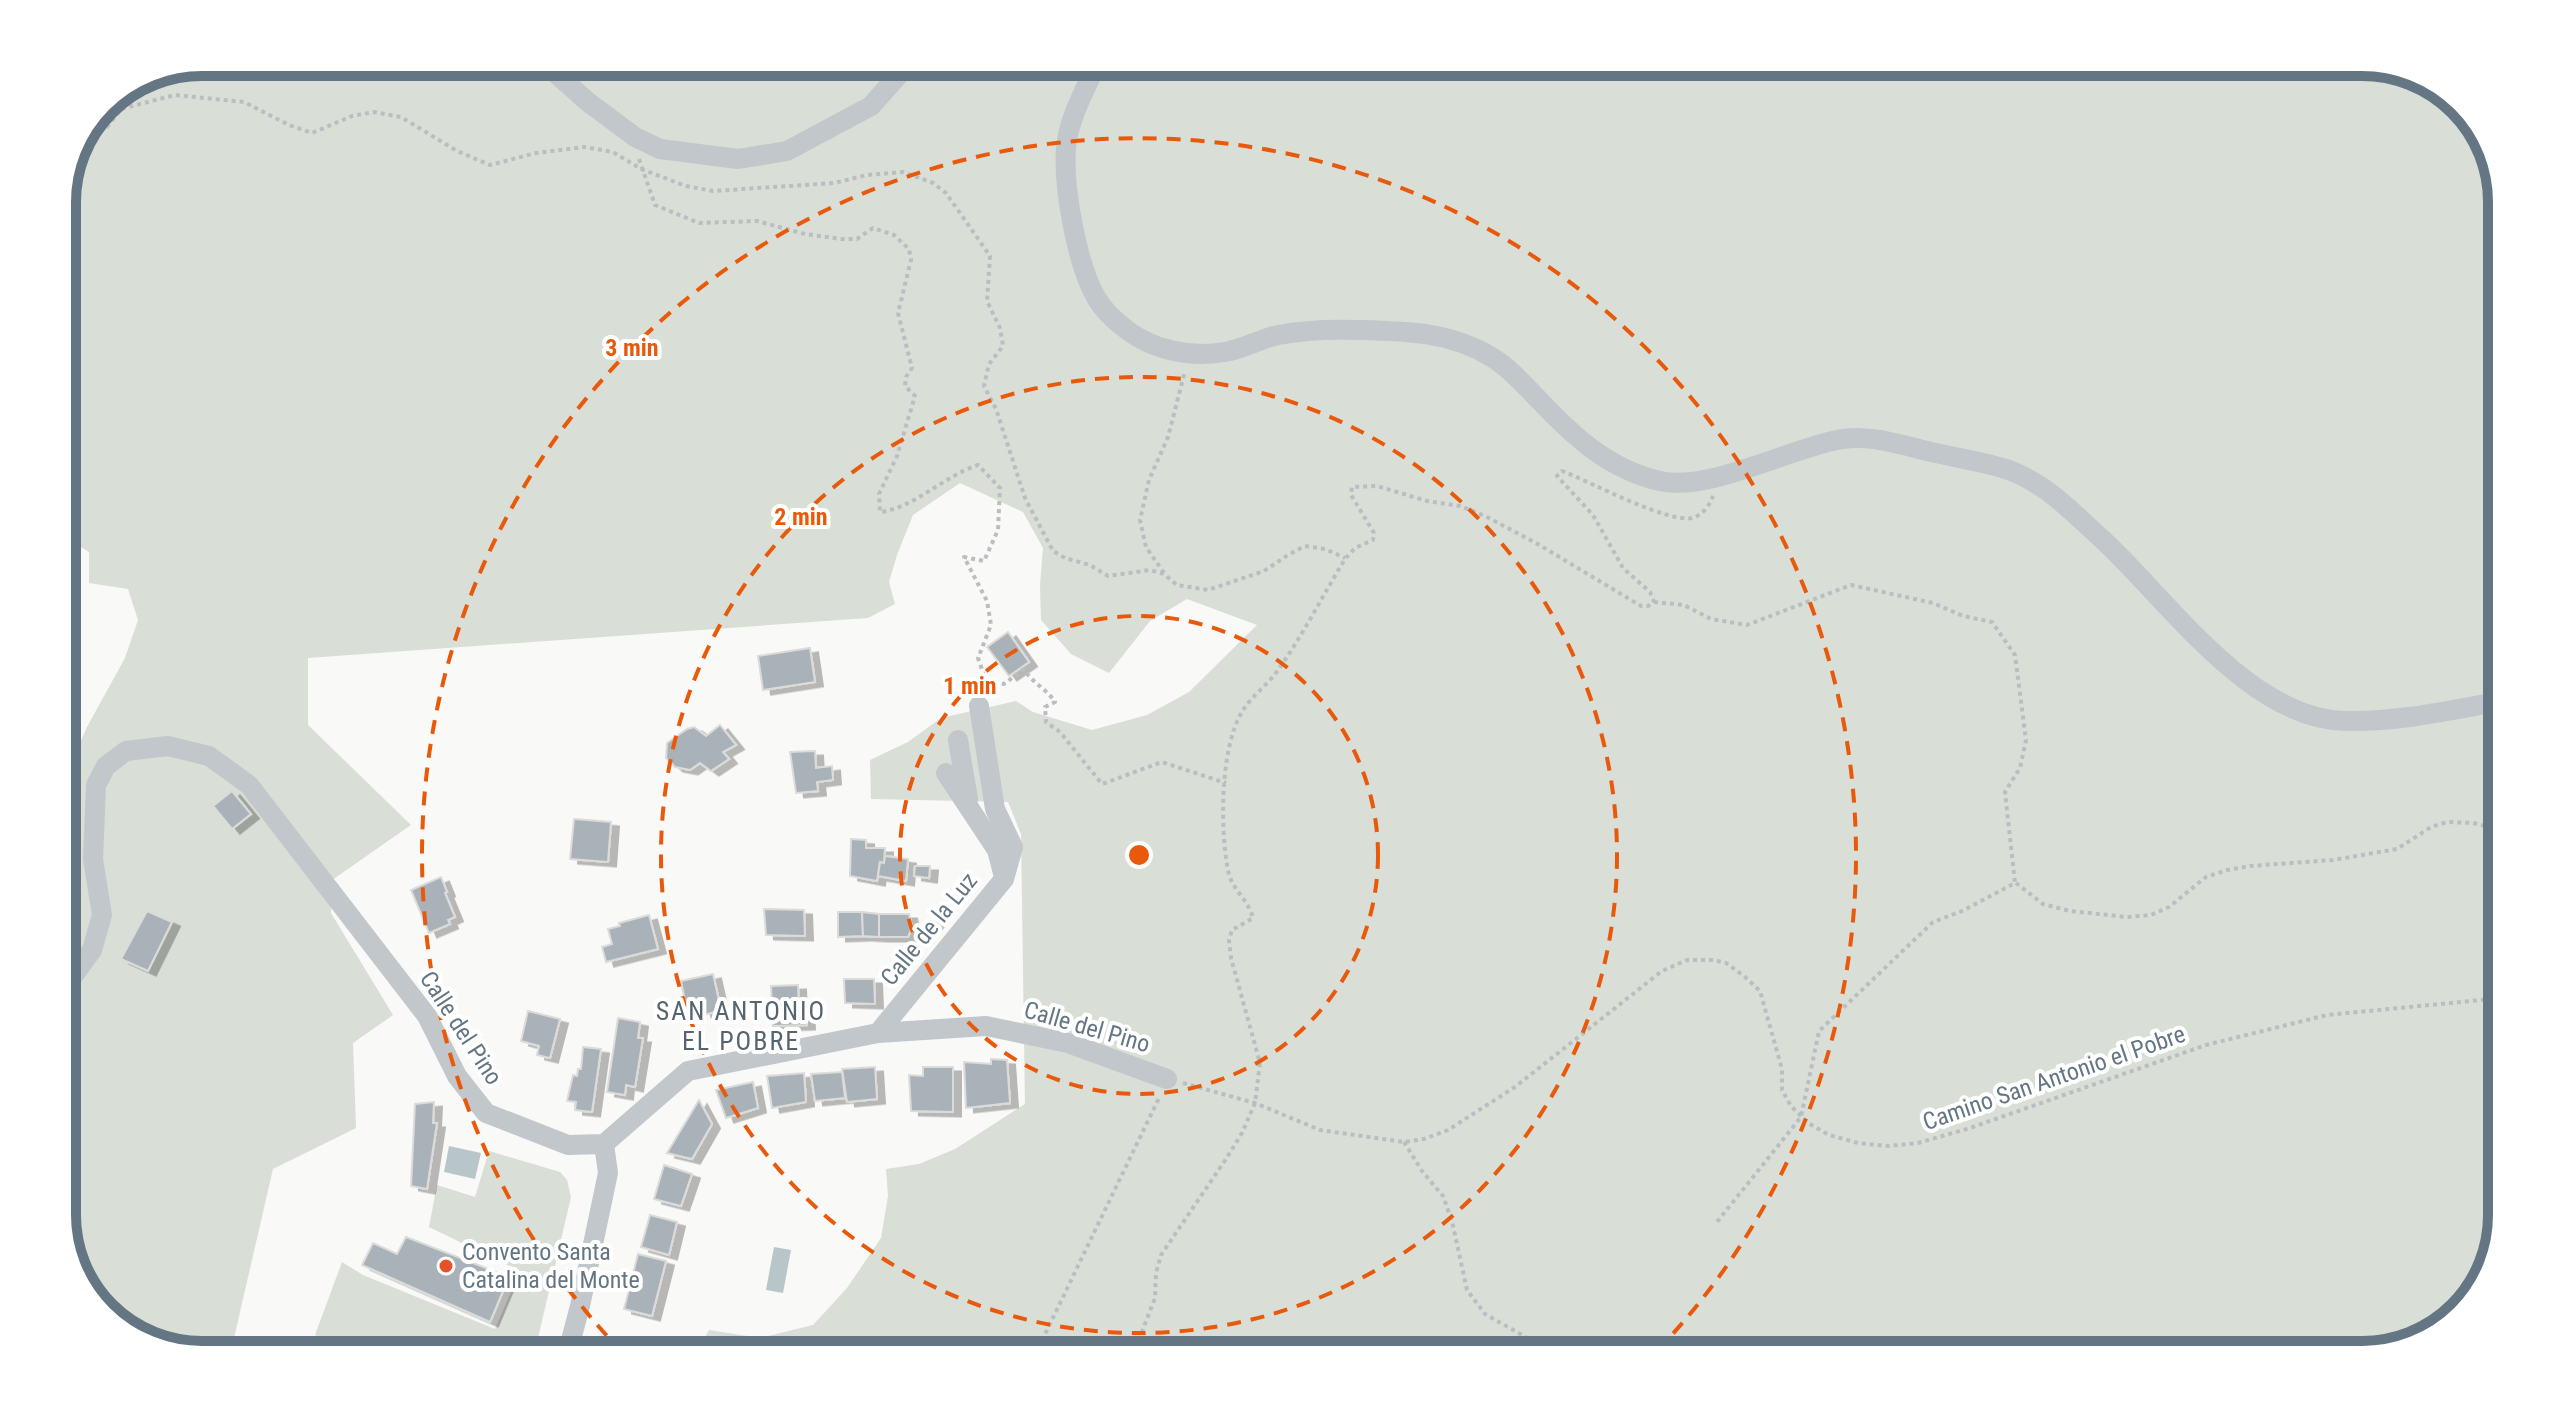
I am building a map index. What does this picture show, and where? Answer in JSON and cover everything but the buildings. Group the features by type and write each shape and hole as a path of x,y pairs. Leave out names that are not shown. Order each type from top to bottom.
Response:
{"street":[{"path":"559,76 635,137 660,149 738,159 787,151 871,106 898,76"},
{"path":"1092,76 1066,145 1074,227 1087,278 1100,303 1122,327 1143,341 1188,353 1227,352 1277,335 1311,331 1376,330 1449,337 1494,358 1594,453 1625,469 1675,484 1692,483 1839,439 1866,438 2002,468 2033,480 2068,508 2217,656 2245,681 2281,703 2315,717 2347,721 2413,716 2488,703"},
{"name":"Calle de la Luz","path":"878,1033 1004,879 1013,847 995,809 979,706"},
{"path":"958,740 969,805"},
{"name":"Calle del Pino","path":"76,972 92,950 102,915 93,859 96,785 106,766 126,751 168,746 209,756 249,785 427,1016 457,1076 486,1113 568,1145 604,1144 688,1071 878,1033 986,1026 1068,1043 1167,1079"},
{"path":"946,773 997,850 1004,879"},
{"path":"571,1341 608,1173 604,1144"}],"path":[{"path":"100,129 107,127 121,109 175,95 244,102 312,133 352,116 374,112 401,117 457,151 490,165 536,153 584,147 613,152 641,169 686,186 713,191 834,183 867,175 903,172 933,183 946,193 990,256 987,301 1000,328 1003,346 989,364 984,386 1000,420 1025,498 1053,551 1090,565 1108,576 1150,570 1164,574"},
{"path":"635,137 641,169 655,205 699,223 757,221 805,234 841,239 857,239 873,228 894,235 909,249 911,260 898,313 912,368 905,386 915,396 897,456 879,494 880,512 895,511 958,472 978,465 1000,488 998,530 984,561 964,557 987,601 991,625 978,658 986,681 979,706"},
{"path":"1188,353 1183,385 1168,437 1149,480 1140,520 1146,547 1164,574 1177,585 1208,590 1264,571 1305,546 1325,549 1345,559"},
{"path":"1654,602 1650,592 1623,568 1593,515 1557,476 1562,471 1645,507 1682,518 1700,514 1709,506 1721,475"},
{"path":"1138,1341 1155,1298 1156,1273 1161,1255 1226,1159 1255,1103 1260,1063 1231,958 1229,940 1232,930 1253,918 1251,908 1232,885 1228,872 1223,813 1229,749 1243,710 1278,671 1345,559 1355,548 1373,540 1374,533 1351,495 1352,487 1377,486 1427,501 1460,506 1485,516 1641,606 1654,602 1684,605 1711,619 1747,625 1851,585 1933,603 1963,616 1992,622 2015,655 2026,740 2020,768 2005,792 2015,883 2043,904 2070,911 2127,917 2151,915 2169,907 2206,877 2227,870 2333,860 2397,849 2431,827 2447,822 2488,827"},
{"path":"986,681 1004,684 1024,669 1030,679 1050,694 1055,702 1045,707 1046,722 1060,732 1102,784 1162,762 1226,783"},
{"path":"1717,1222 1801,1117 1819,1031 1933,922 1962,911 2015,883"},
{"path":"1042,1341 1167,1079 1255,1103 1320,1130 1404,1142 1424,1139 1448,1130 1483,1110 1662,971 1687,960 1726,963 1760,991 1782,1069 1782,1090 1801,1117"},
{"name":"Camino San Antonio el Pobre","path":"1801,1117 1829,1135 1858,1143 1889,1146 1918,1143 1970,1128 2206,1045 2327,1015 2488,999"},
{"path":"1404,1142 1443,1196 1452,1221 1467,1290 1485,1314 1530,1341"}],"shaded area":[{"path":"2362,76 2394,80 2432,97 2457,119 2475,147 2488,194 2488,1214 2484,1247 2467,1285 2439,1315 2394,1337 2362,1341 703,1341 709,1330 760,1338 813,1325 847,1288 881,1238 888,1196 886,1169 919,1164 955,1149 1025,1104 1021,834 1008,802 871,799 870,760 908,742 941,718 1016,701 1033,712 1092,730 1147,715 1189,692 1257,625 1187,599 1150,621 1109,673 1071,654 1041,620 1043,548 1023,512 960,483 913,515 889,582 895,604 868,618 308,658 308,725 411,825 332,880 331,913 393,1015 353,1043 356,1128 273,1169 236,1341 170,1337 132,1320 107,1298 89,1270 76,1223 76,752 125,658 138,620 128,589 89,583 89,552 76,544 76,194 80,170 102,125 119,107 139,93 178,78"},
{"path":"944,916 950,921 933,941 919,933 921,928"},
{"path":"449,1146 481,1153 475,1179 444,1172"},
{"path":"489,1151 560,1172 567,1180 571,1197 537,1341 329,1341 315,1335 342,1262 363,1275 495,1329 520,1271 429,1227 437,1185 475,1197"},
{"path":"774,1247 791,1250 783,1293 766,1290"}],"place":[{"name":"Convento Santa Catalina del Monte","path":"446,1266"}],"district":[{"name":"SAN ANTONIO EL POBRE","path":"741,1026"}]}
